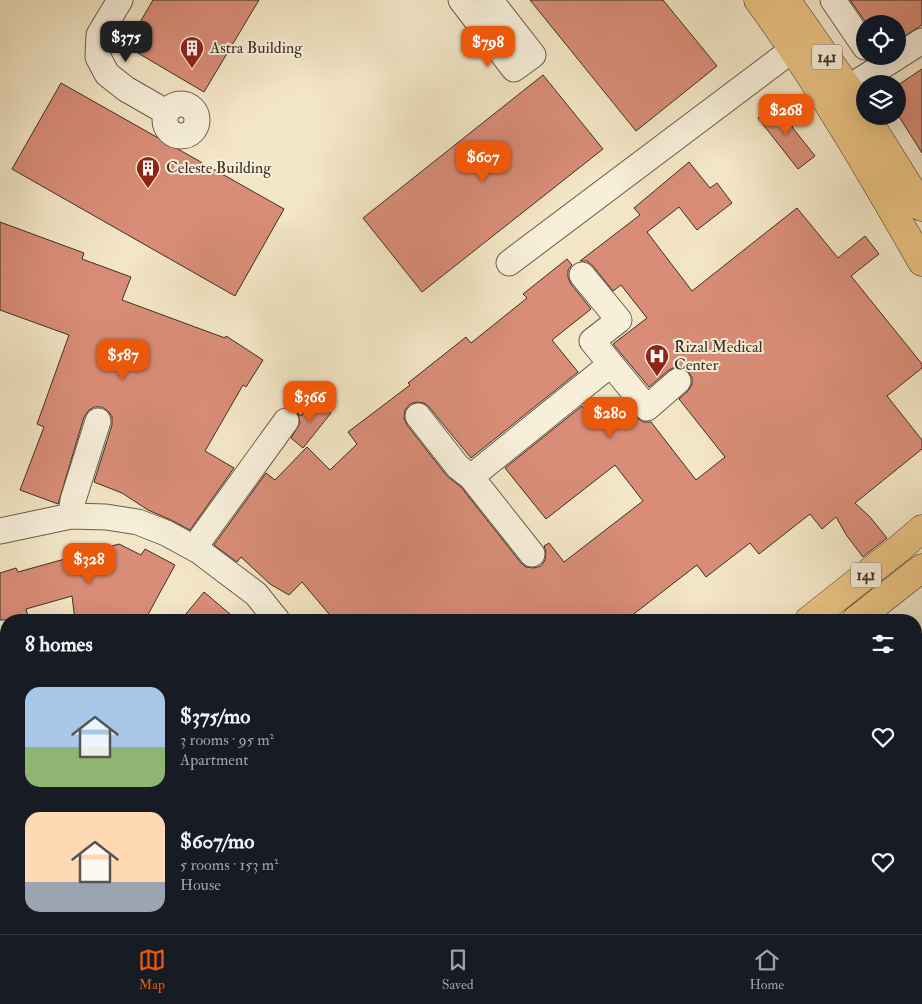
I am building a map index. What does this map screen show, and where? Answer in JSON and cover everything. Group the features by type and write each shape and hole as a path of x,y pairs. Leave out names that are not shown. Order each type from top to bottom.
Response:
{"main road":[{"name":"141","path":"758,0 848,88 856,101"},
{"name":"141","path":"786,0 802,42 847,135 922,262"},
{"name":"141","path":"871,125 922,207"},
{"name":"141","path":"817,614 901,548 922,529"},
{"name":"141","path":"864,614 921,572"}],"street":[{"path":"120,0 99,35 98,57 107,74 126,89 166,112"},
{"path":"461,0 514,69 532,55 490,0"},
{"path":"833,0 856,33"},
{"path":"906,48 922,41"},
{"path":"509,263 802,42"},
{"path":"848,88 873,65"},
{"path":"582,276 619,320 592,341 647,408 678,381"},
{"path":"471,477 611,364"},
{"path":"418,416 458,467 471,477 532,554"},
{"path":"71,516 73,500 98,421"},
{"path":"194,548 286,421"},
{"path":"0,531 71,516 106,517 138,522 166,533 194,548 256,594 272,614"}],"building":[{"name":"Astra Building","path":"153,0 259,0 204,92 126,46"},
{"path":"530,0 663,0 717,66 636,131"},
{"path":"850,0 922,0 922,25 906,35 906,15 861,15"},
{"path":"922,69 922,153 904,125 906,125 906,80"},
{"path":"543,75 603,149 422,292 363,218"},
{"name":"Celeste Building","path":"61,83 284,209 235,296 12,169"},
{"path":"778,103 794,125 792,127 815,156 798,169 758,118"},
{"name":"Rizal Medical Center","path":"689,162 710,188 717,183 732,203 697,230 679,207 647,232 692,291 797,208 838,258 865,236 879,254 851,276 922,364 922,368 887,396 922,440 922,449 855,503 870,517 887,538 863,557 847,536 836,517 822,529 810,514 759,554 750,543 706,577 697,565 634,614 329,614 302,582 289,595 270,584 241,557 237,562 214,545 266,473 275,480 307,447 330,470 357,444 348,432 410,385 408,383 466,337 471,343 527,298 523,294 567,259 572,265 568,270 571,284 591,309 552,340 578,372 471,458 424,403 416,402 410,404 405,410 404,418 407,425 447,476 461,487 521,563 526,567 534,568 541,566 545,560 546,552 544,546 549,543 564,562 643,501 615,465 546,519 505,468 582,406 596,424 623,402 643,422 651,422 696,480 725,457 679,399 692,385 692,378 688,371 682,367 675,367 649,387 613,344 647,318 621,285 613,291 593,266 587,261 580,261 640,215 634,208"},
{"path":"0,222 84,253 82,259 131,277 122,300 225,338 226,336 263,360 246,387 243,385 205,451 234,468 190,530 148,510 122,493 94,482 112,425 112,417 102,407 94,407 84,417 58,504 20,490 44,427 37,424 69,335 0,310"},
{"path":"313,399 331,413 303,448 291,438 300,423 298,413 301,416"},
{"path":"119,544 141,555 145,549 175,565 148,614 74,614 72,596 26,609 27,614 0,614 0,573 16,568 18,572"},
{"path":"204,592 230,614 186,614"}],"place":[{"name":"Astra Building","path":"192,69"},
{"name":"Celeste Building","path":"148,189"},
{"name":"Rizal Medical Center","path":"657,377"}]}
